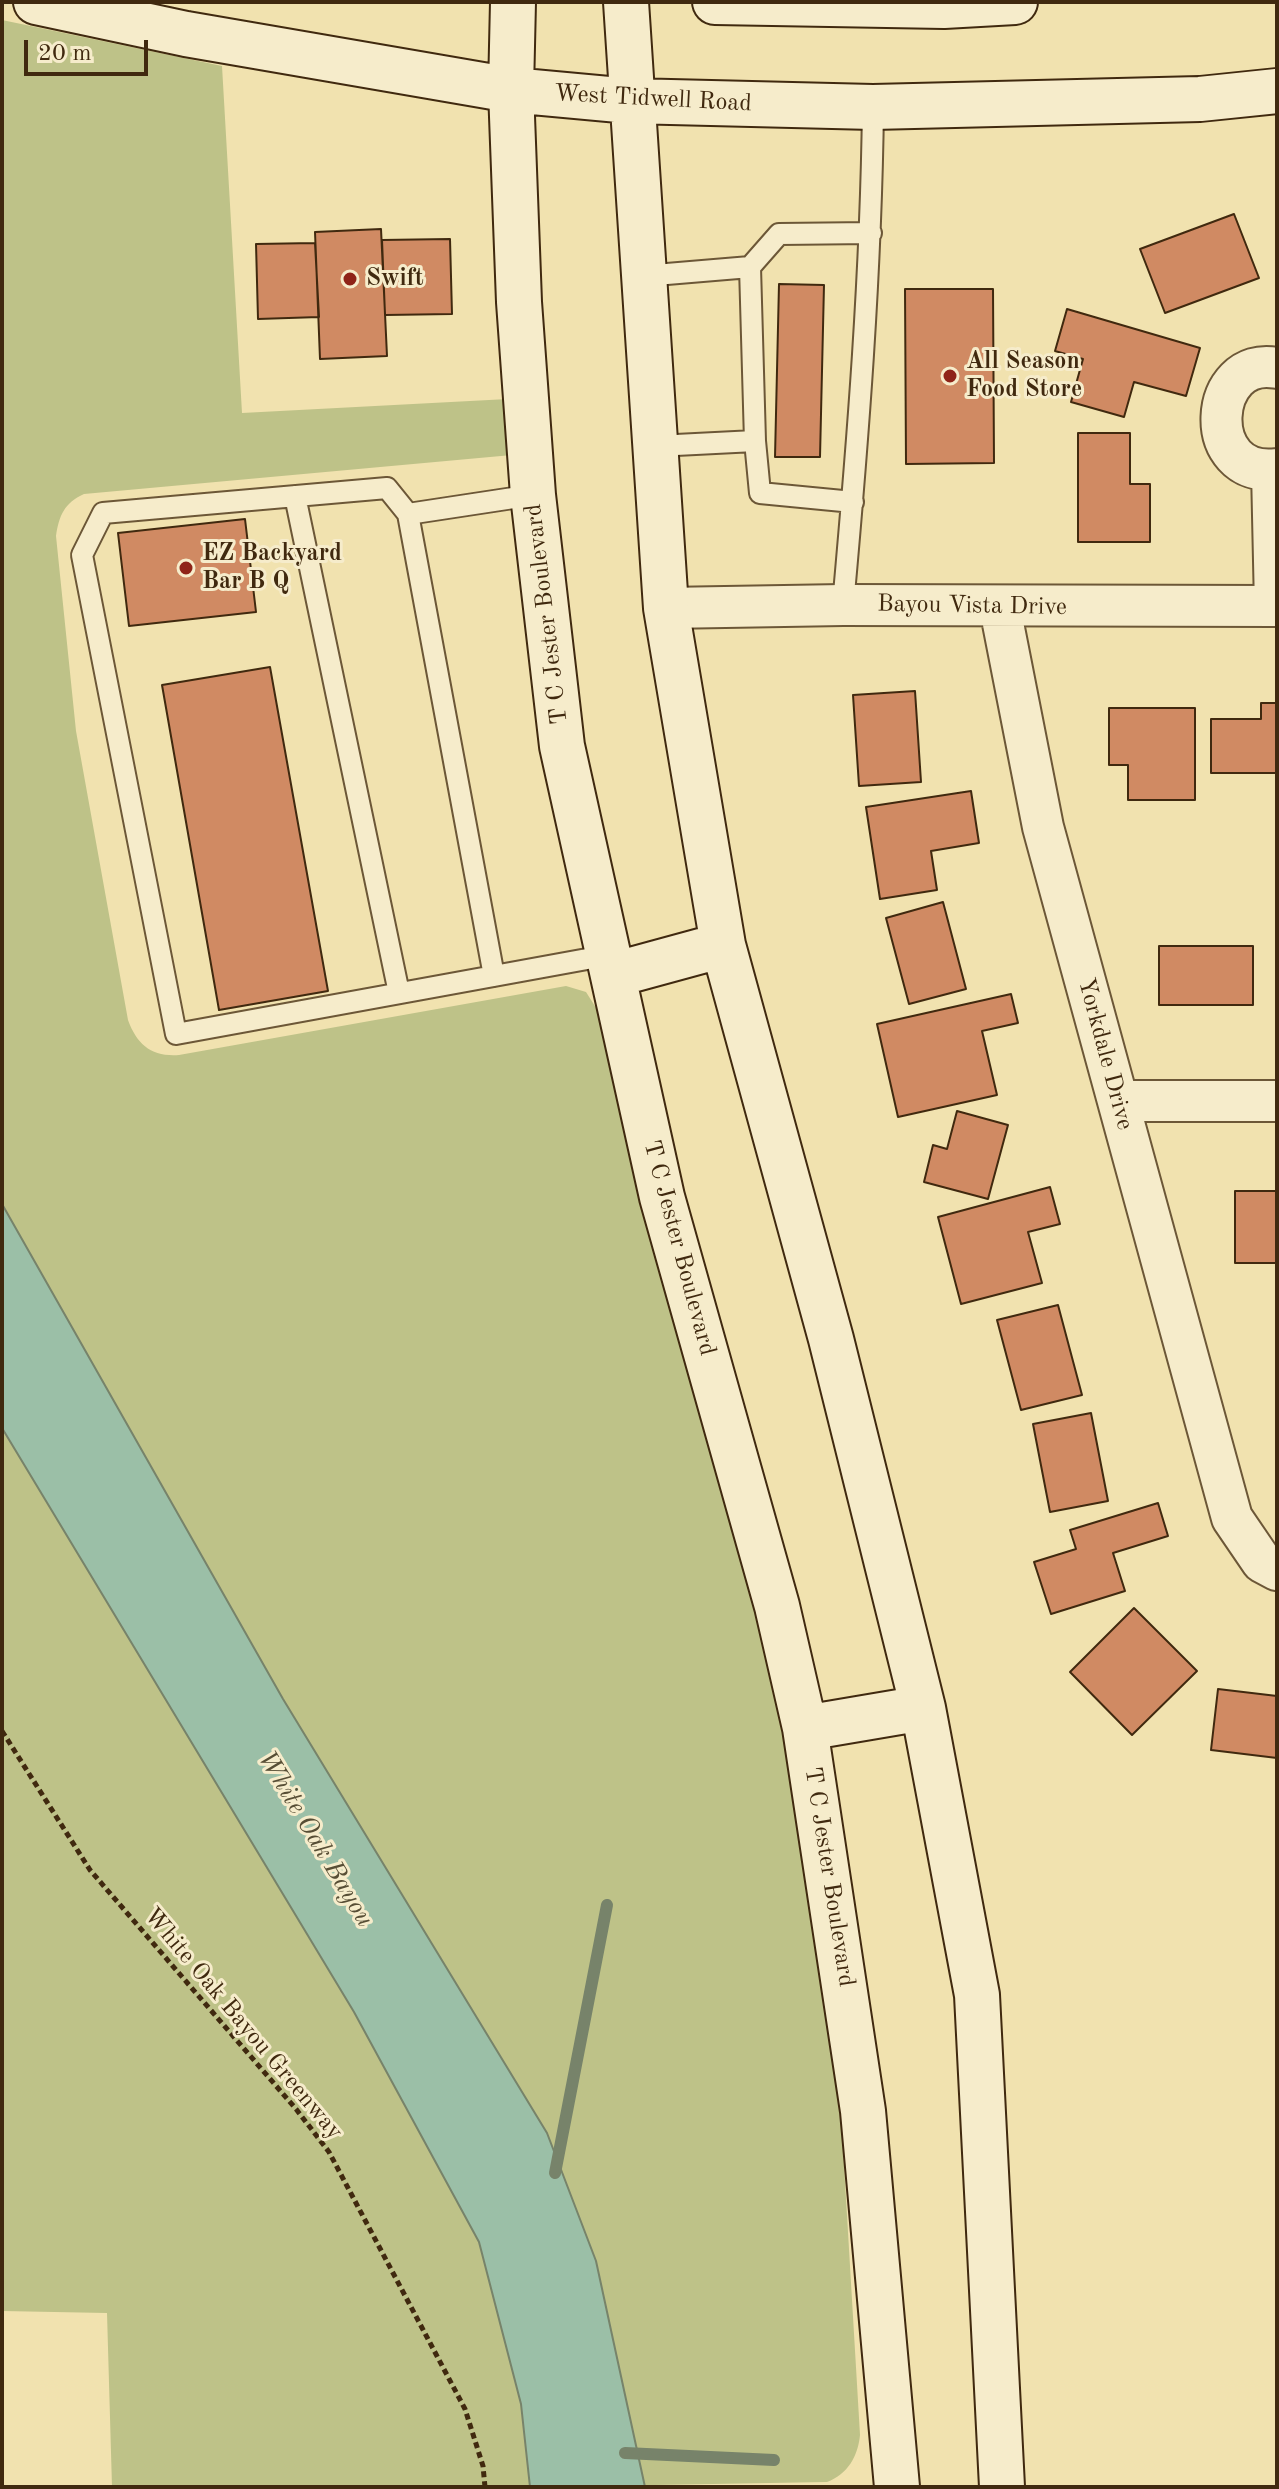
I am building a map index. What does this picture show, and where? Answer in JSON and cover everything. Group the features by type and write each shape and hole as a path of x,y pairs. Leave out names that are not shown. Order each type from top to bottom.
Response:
{"main road":[{"name":"West Tidwell Road","path":"36,2 186,34 511,90 630,101 873,107 1200,99 1277,91"},
{"name":"T C Jester Boulevard","path":"513,2 511,90 519,302 533,495 562,746 662,1197 769,1575 805,1728 863,2111 897,2487"},
{"path":"626,2 630,101 666,608 723,945 831,1339 923,1708 977,1995 1002,2487"},
{"path":"715,2 1015,2"},
{"path":"611,965 723,945"},
{"path":"805,1728 923,1708"}],"street":[{"path":"1276,606 1274,469 1252,466 1235,455 1223,439 1219,419 1223,399 1234,382 1251,371 1277,368"},
{"name":"Bayou Vista Drive","path":"666,608 843,605 1000,608 1276,606"},
{"name":"Yorkdale Drive","path":"1000,608 1043,827 1232,1518 1262,1562 1277,1570"},
{"path":"1118,1101 1277,1101"}],"lane":[{"path":"843,605 871,233 873,107"},
{"path":"853,502 760,493 755,441 750,267 779,234 871,233"},
{"path":"643,276 750,267"},
{"path":"656,446 755,441"},
{"path":"494,976 408,514 387,488 103,513 82,555 176,1034 494,976 611,965"},
{"path":"408,514 533,495"},
{"path":"295,496 399,993"}],"path":[{"name":"White Oak Bayou Greenway","path":"2,1731 90,1870 296,2109 329,2152 465,2409 483,2466 485,2487"}],"shaded area":[{"path":"2,20 222,66 242,413 508,399 512,455 84,494 72,502 61,516 56,536 76,731 128,1020 147,1048 161,1054 179,1055 566,986 586,992 598,1011 625,1123 771,1648 829,1993 841,2114 860,2435 851,2463 841,2474 827,2482 541,2487 112,2487 107,2313 2,2311"}],"water":[{"name":"White Oak Bayou","path":"2,1204 283,1699 547,2133 596,2261 645,2487 530,2487 521,2404 479,2242 354,2012 2,1428"}],"building":[{"path":"1234,214 1259,278 1165,313 1140,249"},
{"name":"Swift","path":"381,229 387,356 320,359 315,232"},
{"path":"450,239 452,314 385,315 382,240"},
{"path":"315,243 319,317 258,319 256,244"},
{"path":"779,284 824,285 820,457 775,457"},
{"name":"All Season Food Store","path":"905,289 993,289 994,463 906,464"},
{"path":"1067,309 1200,348 1186,396 1134,382 1124,417 1071,402 1083,359 1055,351"},
{"path":"1078,433 1130,433 1130,484 1150,484 1150,542 1078,542"},
{"path":"245,519 256,612 129,626 118,533"},
{"path":"270,667 328,991 219,1010 162,685"},
{"path":"915,691 921,782 859,786 853,695"},
{"path":"1261,703 1277,703 1277,773 1211,773 1211,719 1261,719"},
{"path":"1109,708 1195,708 1195,800 1128,800 1128,765 1109,765"},
{"path":"971,791 979,843 931,851 937,890 880,899 866,807"},
{"path":"943,902 966,989 909,1004 886,918"},
{"path":"1159,946 1253,946 1253,1005 1159,1005"},
{"path":"1011,994 1018,1023 982,1031 997,1095 898,1117 877,1024"},
{"path":"957,1111 1008,1125 988,1199 924,1182 933,1145 947,1149"},
{"path":"1050,1187 1060,1224 1028,1232 1042,1283 961,1304 938,1217"},
{"path":"1235,1191 1277,1191 1277,1263 1235,1263"},
{"path":"1058,1305 1082,1395 1021,1410 997,1320"},
{"path":"1091,1413 1108,1501 1050,1512 1033,1424"},
{"path":"1158,1503 1168,1536 1113,1553 1125,1591 1051,1614 1034,1562 1076,1549 1070,1530"},
{"path":"1134,1608 1197,1671 1132,1735 1070,1672"},
{"path":"1218,1689 1277,1696 1277,1758 1211,1750"}],"waterway":[{"path":"555,2173 607,1905"},
{"path":"625,2453 774,2460"}],"place":[{"name":"Swift","path":"350,279"},
{"name":"All Season Food Store","path":"950,376"},
{"name":"EZ Backyard Bar B Q","path":"186,568"}]}
